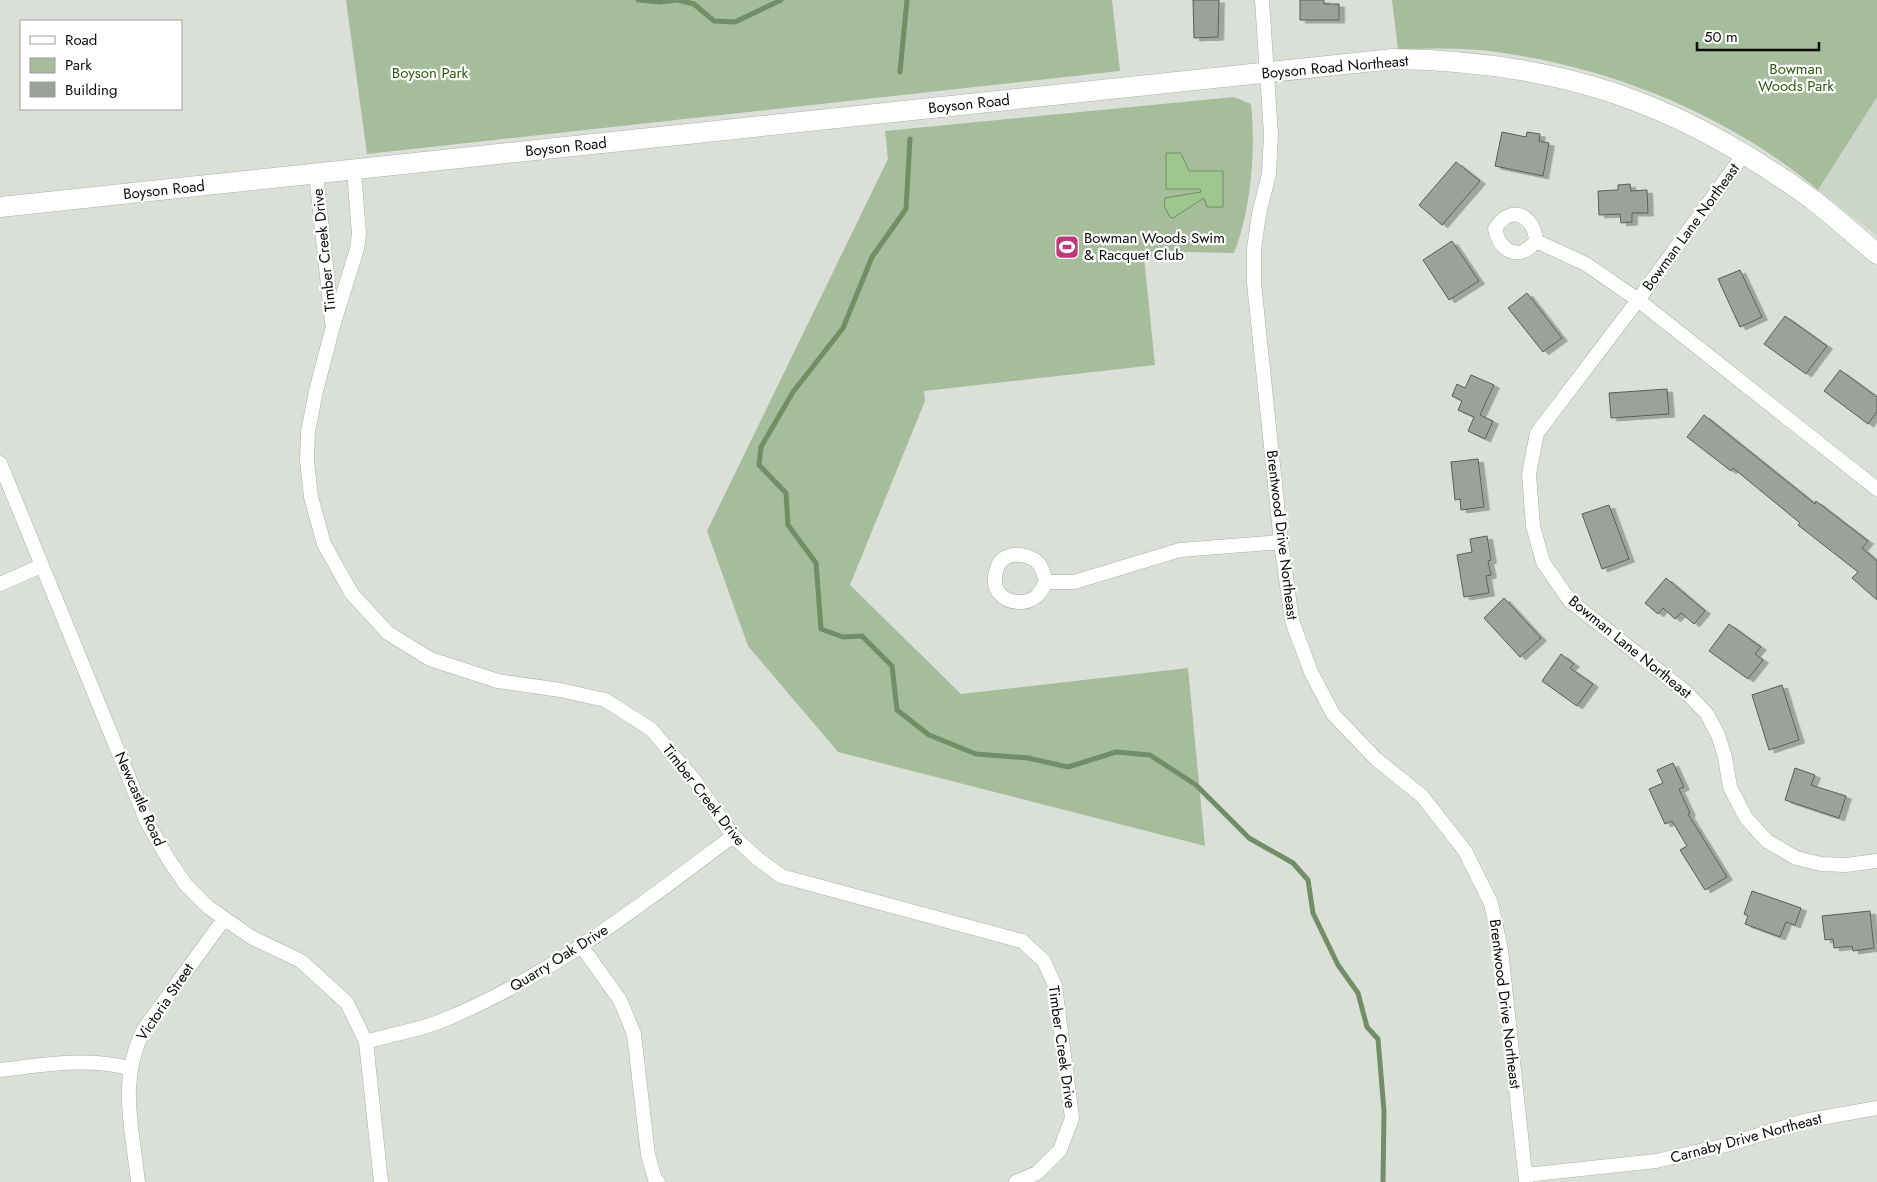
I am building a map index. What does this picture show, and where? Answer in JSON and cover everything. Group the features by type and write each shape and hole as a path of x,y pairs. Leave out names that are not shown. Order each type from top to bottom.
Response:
{"street":[{"name":"Brentwood Drive Northeast","path":"1262,0 1271,134 1269,174 1259,214 1254,249 1254,283 1281,542 1292,621 1311,672 1333,714 1376,758 1422,796 1465,851 1491,903 1501,950 1526,1179"},
{"name":"Boyson Road Northeast","path":"1133,86 1393,59 1486,63 1582,82 1632,98 1685,121 1744,154 1814,201 1877,254"},
{"name":"Boyson Road","path":"0,207 1133,86"},
{"name":"Bowman Lane Northeast","path":"1744,154 1538,433 1530,474 1533,526 1543,562 1570,602 1686,692 1707,714 1718,735 1725,758 1730,787 1746,818 1767,841 1796,858 1821,864 1846,865 1877,861"},
{"name":"Timber Creek Drive","path":"354,170 359,234 357,249 333,326 308,432 307,460 311,497 324,544 352,594 388,633 430,659 498,681 605,700 651,729 695,781 733,836 758,859 781,876 1022,941 1044,961 1055,986 1072,1118 1060,1150 1037,1173 1016,1182"},
{"name":"Timber Creek Drive","path":"316,174 333,326"},
{"path":"1536,241 1586,264 1638,300"},
{"name":"Bowman Lane Northeast","path":"1638,300 1877,490"},
{"name":"Newcastle Road","path":"0,463 147,822 167,857 186,885 224,919 251,937 301,961 321,977 347,1003 366,1042 381,1182"},
{"path":"1046,582 1074,582 1180,550 1281,542"},
{"path":"0,584 41,566"},
{"name":"Quarry Oak Drive","path":"366,1042 444,1020 518,985 582,947 733,836"},
{"name":"Victoria Street","path":"138,1182 128,1089 129,1068 134,1048 144,1029 224,919"},
{"path":"582,947 620,1000 634,1034 648,1155 654,1179 658,1182"},
{"path":"0,1070 87,1061 107,1062 129,1068"},
{"name":"Carnaby Drive Northeast","path":"1526,1179 1656,1161 1726,1145 1804,1120 1877,1108"}],"shaded area":[{"path":"1877,97 1877,236 1818,190"},
{"path":"1166,153 1181,153 1189,171 1223,171 1223,207 1207,207 1204,198 1173,218 1170,217 1164,206 1165,198 1201,192 1200,189 1166,189"}],"green space":[{"name":"Boyson Park","path":"346,0 1112,0 1120,71 367,154"},
{"name":"Bowman Woods Park","path":"1392,0 1877,0 1877,97 1818,190 1783,163 1746,139 1708,118 1626,83 1540,59 1485,50 1398,49"},
{"path":"1234,97 1251,104 1253,140 1251,180 1240,236 1234,253 1188,252 1144,257 1155,365 924,391 925,401 850,585 961,694 1188,668 1205,846 838,752 748,646 707,531 888,159 885,131"}],"building":[{"path":"1193,0 1219,0 1218,37 1194,38"},
{"path":"1300,0 1324,0 1324,4 1339,4 1339,20 1300,20"},
{"path":"1502,132 1526,137 1527,132 1540,134 1539,141 1549,143 1543,176 1495,166"},
{"path":"1456,162 1480,181 1442,225 1419,205"},
{"path":"1630,184 1631,191 1647,190 1648,213 1632,213 1632,222 1621,223 1620,214 1599,215 1598,191 1618,190 1618,185"},
{"path":"1452,241 1479,281 1449,300 1423,260"},
{"path":"1740,270 1762,317 1740,327 1718,279"},
{"path":"1527,293 1562,338 1543,352 1508,308"},
{"path":"1785,316 1827,346 1806,374 1764,344"},
{"path":"1840,370 1877,397 1877,412 1868,424 1824,391"},
{"path":"1471,375 1494,385 1480,415 1493,421 1485,439 1468,431 1474,417 1458,410 1462,401 1452,396 1457,384 1465,388"},
{"path":"1667,389 1669,414 1611,418 1609,393"},
{"path":"1704,415 1815,504 1816,501 1868,541 1862,548 1877,561 1877,600 1852,578 1858,572 1798,525 1800,523 1733,468 1731,471 1687,437"},
{"path":"1478,459 1484,507 1461,510 1460,499 1455,500 1451,462"},
{"path":"1609,505 1629,559 1602,569 1582,514"},
{"path":"1487,536 1491,560 1488,561 1491,575 1486,576 1489,593 1464,597 1457,555 1472,552 1470,539"},
{"path":"1666,578 1705,611 1694,624 1681,613 1675,619 1663,608 1658,614 1645,603"},
{"path":"1504,598 1541,638 1520,657 1484,618"},
{"path":"1729,624 1761,647 1755,654 1763,660 1748,679 1709,651"},
{"path":"1561,654 1574,664 1570,668 1593,684 1577,706 1542,681"},
{"path":"1782,685 1799,740 1769,750 1752,695"},
{"path":"1673,763 1684,787 1679,789 1690,813 1688,814 1727,877 1705,890 1680,850 1687,846 1672,821 1665,824 1649,789 1663,783 1657,770"},
{"path":"1795,768 1815,775 1811,785 1846,796 1839,818 1785,800"},
{"path":"1752,891 1801,908 1795,925 1786,922 1780,937 1745,924 1748,916 1744,914"},
{"path":"1870,911 1874,948 1853,951 1852,946 1834,948 1833,939 1825,940 1822,916"}],"waterway":[{"path":"638,0 660,2 677,0"},
{"path":"678,0 694,4 714,21 735,22 781,0"},
{"path":"900,72 907,0"},
{"path":"910,139 906,209 872,257 843,328 793,392 761,447 759,465 786,493 788,525 816,563 821,629 843,637 862,636 892,666 897,710 929,735 976,754 1028,758 1068,767 1116,752 1150,755 1196,785 1249,838 1293,863 1308,880 1313,913 1338,965 1358,993 1367,1027 1378,1039 1384,1111 1383,1182"}],"place":[{"name":"Bowman Woods Swim & Racquet Club","path":"1067,247"}]}
